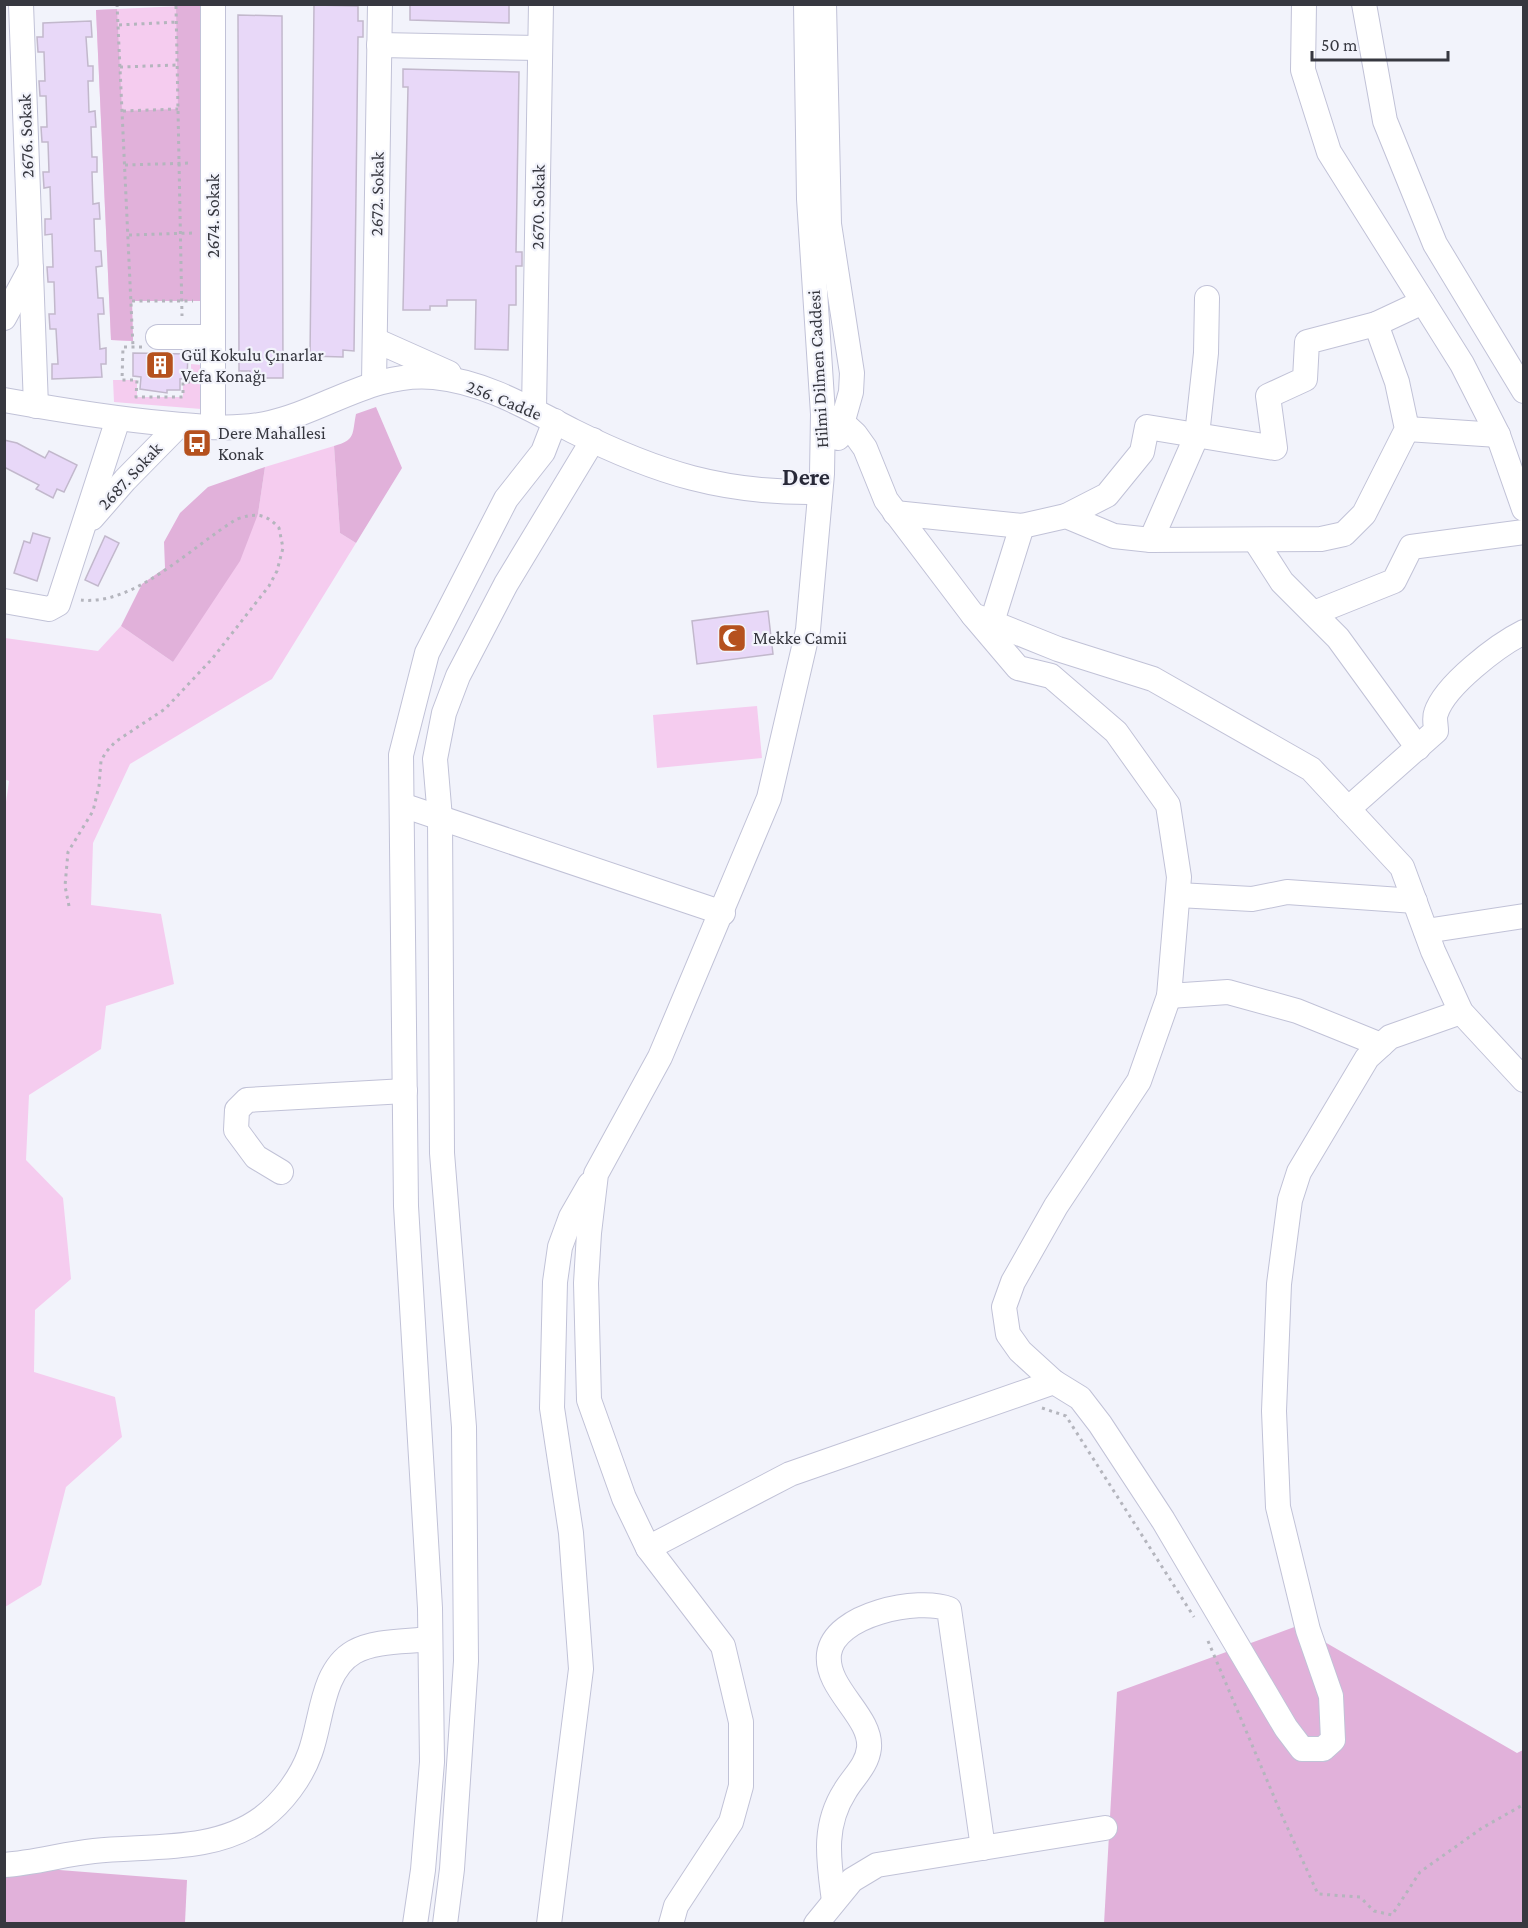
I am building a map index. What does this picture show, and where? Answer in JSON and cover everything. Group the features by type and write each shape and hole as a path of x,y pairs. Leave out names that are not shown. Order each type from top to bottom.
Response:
{"street":[{"name":"2676. Sokak","path":"21,4 36,406"},
{"name":"2674. Sokak","path":"213,4 213,427"},
{"name":"2672. Sokak","path":"374,383 380,4"},
{"name":"2670. Sokak","path":"541,4 544,416"},
{"name":"Hilmi Dilmen Caddesi","path":"549,1923 580,1669 571,1533 552,1408 555,1282 560,1247 571,1217 660,1057 723,913 769,798 805,642 820,492 833,419 806,4"},
{"name":"Hilmi Dilmen Caddesi","path":"821,238 826,188 824,4"},
{"path":"1304,4 1303,70 1329,152 1462,364 1498,435 1524,509"},
{"path":"1364,4 1385,121 1435,244 1524,391"},
{"path":"380,45 540,48"},
{"path":"4,318 31,268"},
{"path":"1151,540 1197,435 1206,352 1207,298"},
{"path":"895,513 1022,526 1066,516 1107,495 1142,452 1147,427 1275,448 1268,396 1305,379 1307,342 1376,324 1423,302"},
{"path":"1066,516 1114,536 1151,540 1321,539 1344,534 1364,514 1407,429 1397,381 1376,324"},
{"path":"158,337 213,338"},
{"path":"375,339 474,385"},
{"name":"256. Cadde","path":"4,400 118,419 213,427 267,423 374,383 414,376 474,385 660,469 707,484 768,492 820,492"},
{"path":"415,1923 423,1870 432,1762 430,1639 406,1206 400,755 427,653 506,500 543,452 544,416"},
{"name":"2687. Sokak","path":"61,597 118,419"},
{"path":"833,419 855,434 865,448 886,500 895,513 982,619 1018,668 1051,676 1116,732 1168,805 1179,877 1169,996 1139,1081 1056,1206 1013,1282 1004,1307 1008,1334 1020,1351 1054,1383 1080,1398 1100,1425 1163,1520 1286,1728 1302,1749 1323,1749 1333,1740 1331,1696 1308,1630 1278,1507 1274,1411 1279,1284 1290,1200 1299,1172 1367,1058 1390,1037 1461,1012"},
{"name":"2687. Sokak","path":"83,529 125,480 179,425"},
{"path":"1407,429 1498,435"},
{"path":"445,1923 452,1869 466,1660 464,1426 442,1152 440,818 435,759 450,694 507,584 593,440"},
{"path":"982,619 1022,526"},
{"path":"1314,613 1394,581 1411,547 1524,532"},
{"path":"1255,540 1282,582 1338,638 1418,748"},
{"path":"4,601 49,609 54,607 61,597"},
{"path":"982,619 1058,649 1153,679 1311,770 1402,867 1426,931 1461,1012 1524,1080"},
{"path":"1348,809 1436,731 1435,713 1452,688 1510,639 1524,632"},
{"path":"402,805 723,913"},
{"path":"1178,896 1252,899 1287,892 1414,901"},
{"path":"1426,931 1524,916"},
{"path":"1169,996 1228,992 1297,1011 1381,1046"},
{"path":"281,1172 256,1157 236,1130 237,1110 247,1100 405,1091"},
{"path":"596,1174 586,1283 589,1400 624,1498 648,1548 723,1646 741,1722 741,1786 732,1822 676,1906 671,1923"},
{"path":"648,1548 790,1474 1054,1383"},
{"path":"834,1901 827,1843 829,1830 838,1803 866,1759 869,1741 863,1725 844,1699 829,1662 829,1654 842,1630 881,1612 935,1603 949,1609 983,1848"},
{"path":"4,1865 94,1851 167,1847 223,1837 248,1827 274,1808 296,1781 306,1764 329,1683 339,1664 362,1649 430,1639"},
{"path":"816,1923 852,1880 876,1865 1105,1828"}],"path":[{"path":"117,4 133,347"},
{"path":"176,6 183,338"},
{"path":"118,25 177,22"},
{"path":"120,67 178,65"},
{"path":"122,111 178,109"},
{"path":"125,165 202,163"},
{"path":"129,235 202,233"},
{"path":"132,301 201,300"},
{"path":"158,337 146,347 123,347 122,380 137,380 136,397 183,397 183,382 191,382 191,373"},
{"path":"61,597 99,600 129,591 228,524 248,515 265,516 272,520 279,528 282,537 281,560 268,586 212,659 165,709 115,742 106,752 101,761 99,786 93,811 68,852 65,886 69,906"}],"shaded area":[{"path":"202,5 201,301 132,301 133,341 111,340 96,10"},
{"path":"202,5 201,301 132,301 133,341 111,340 96,10 117,9 122,111 178,109 176,6"},
{"path":"191,364 202,365 201,409 114,402 113,380 137,380 137,397 183,397 183,382 191,382"},
{"path":"376,407 402,468 356,543 340,533 334,446 350,439 356,414"},
{"path":"334,446 340,533 356,543 272,679 130,764 93,843 91,905 161,914 174,984 106,1006 101,1049 29,1095 26,1160 63,1198 71,1279 35,1310 34,1372 115,1397 122,1437 66,1487 41,1585 5,1607 4,816 9,781 4,779 5,638 98,651 121,626 173,662 258,514 265,467"},
{"path":"265,467 258,514 240,561 173,662 121,626 142,584 165,568 164,542 180,513 208,487"},
{"path":"757,706 762,758 657,768 653,715"},
{"path":"1297,1626 1517,1753 1523,1750 1523,1923 1104,1924 1117,1692"},
{"path":"34,1868 187,1880 185,1923 5,1924 5,1870"}],"building":[{"path":"410,4 509,4 509,23 410,20"},
{"path":"314,5 358,6 358,21 363,21 363,37 358,37 354,351 343,350 343,357 310,356"},
{"path":"238,15 282,16 283,378 249,378 250,371 239,371"},
{"path":"91,21 92,37 86,37 88,66 93,66 93,81 88,81 89,112 95,111 96,127 91,127 92,157 97,157 97,172 92,172 93,204 99,203 100,219 94,219 95,251 101,251 102,266 96,267 98,298 103,298 104,314 98,314 100,349 106,348 106,364 101,364 102,377 52,379 52,364 58,364 56,329 50,329 49,314 55,314 54,282 48,282 47,267 53,267 52,234 45,235 45,219 51,219 50,187 44,188 43,172 49,172 48,142 42,142 41,127 47,127 46,96 40,96 39,81 45,81 44,52 38,52 37,37 43,37 43,23"},
{"path":"403,69 519,72 516,252 522,252 522,266 516,266 516,305 509,305 508,350 475,349 476,300 447,300 447,306 430,306 430,310 403,310 408,87 403,87"},
{"name":"Gül Kokulu Çınarlar Vefa Konağı","path":"133,353 188,354 187,378 180,379 180,390 167,390 167,393 140,389 141,377 133,376"},
{"path":"4,440 17,443 45,458 49,451 77,465 64,492 57,489 53,498 36,489 39,485 4,467"},
{"path":"33,533 50,538 37,581 14,573 24,541 30,543"},
{"path":"105,536 119,543 98,586 85,580"},
{"name":"Mekke Camii","path":"768,611 773,654 697,664 692,621"}],"place":[{"name":"Gül Kokulu Çınarlar Vefa Konağı","path":"160,365"},
{"name":"Dere Mahallesi Konak","path":"197,443"},
{"name":"Mekke Camii","path":"732,638"}],"district":[{"name":"Dere","path":"806,476"}]}
